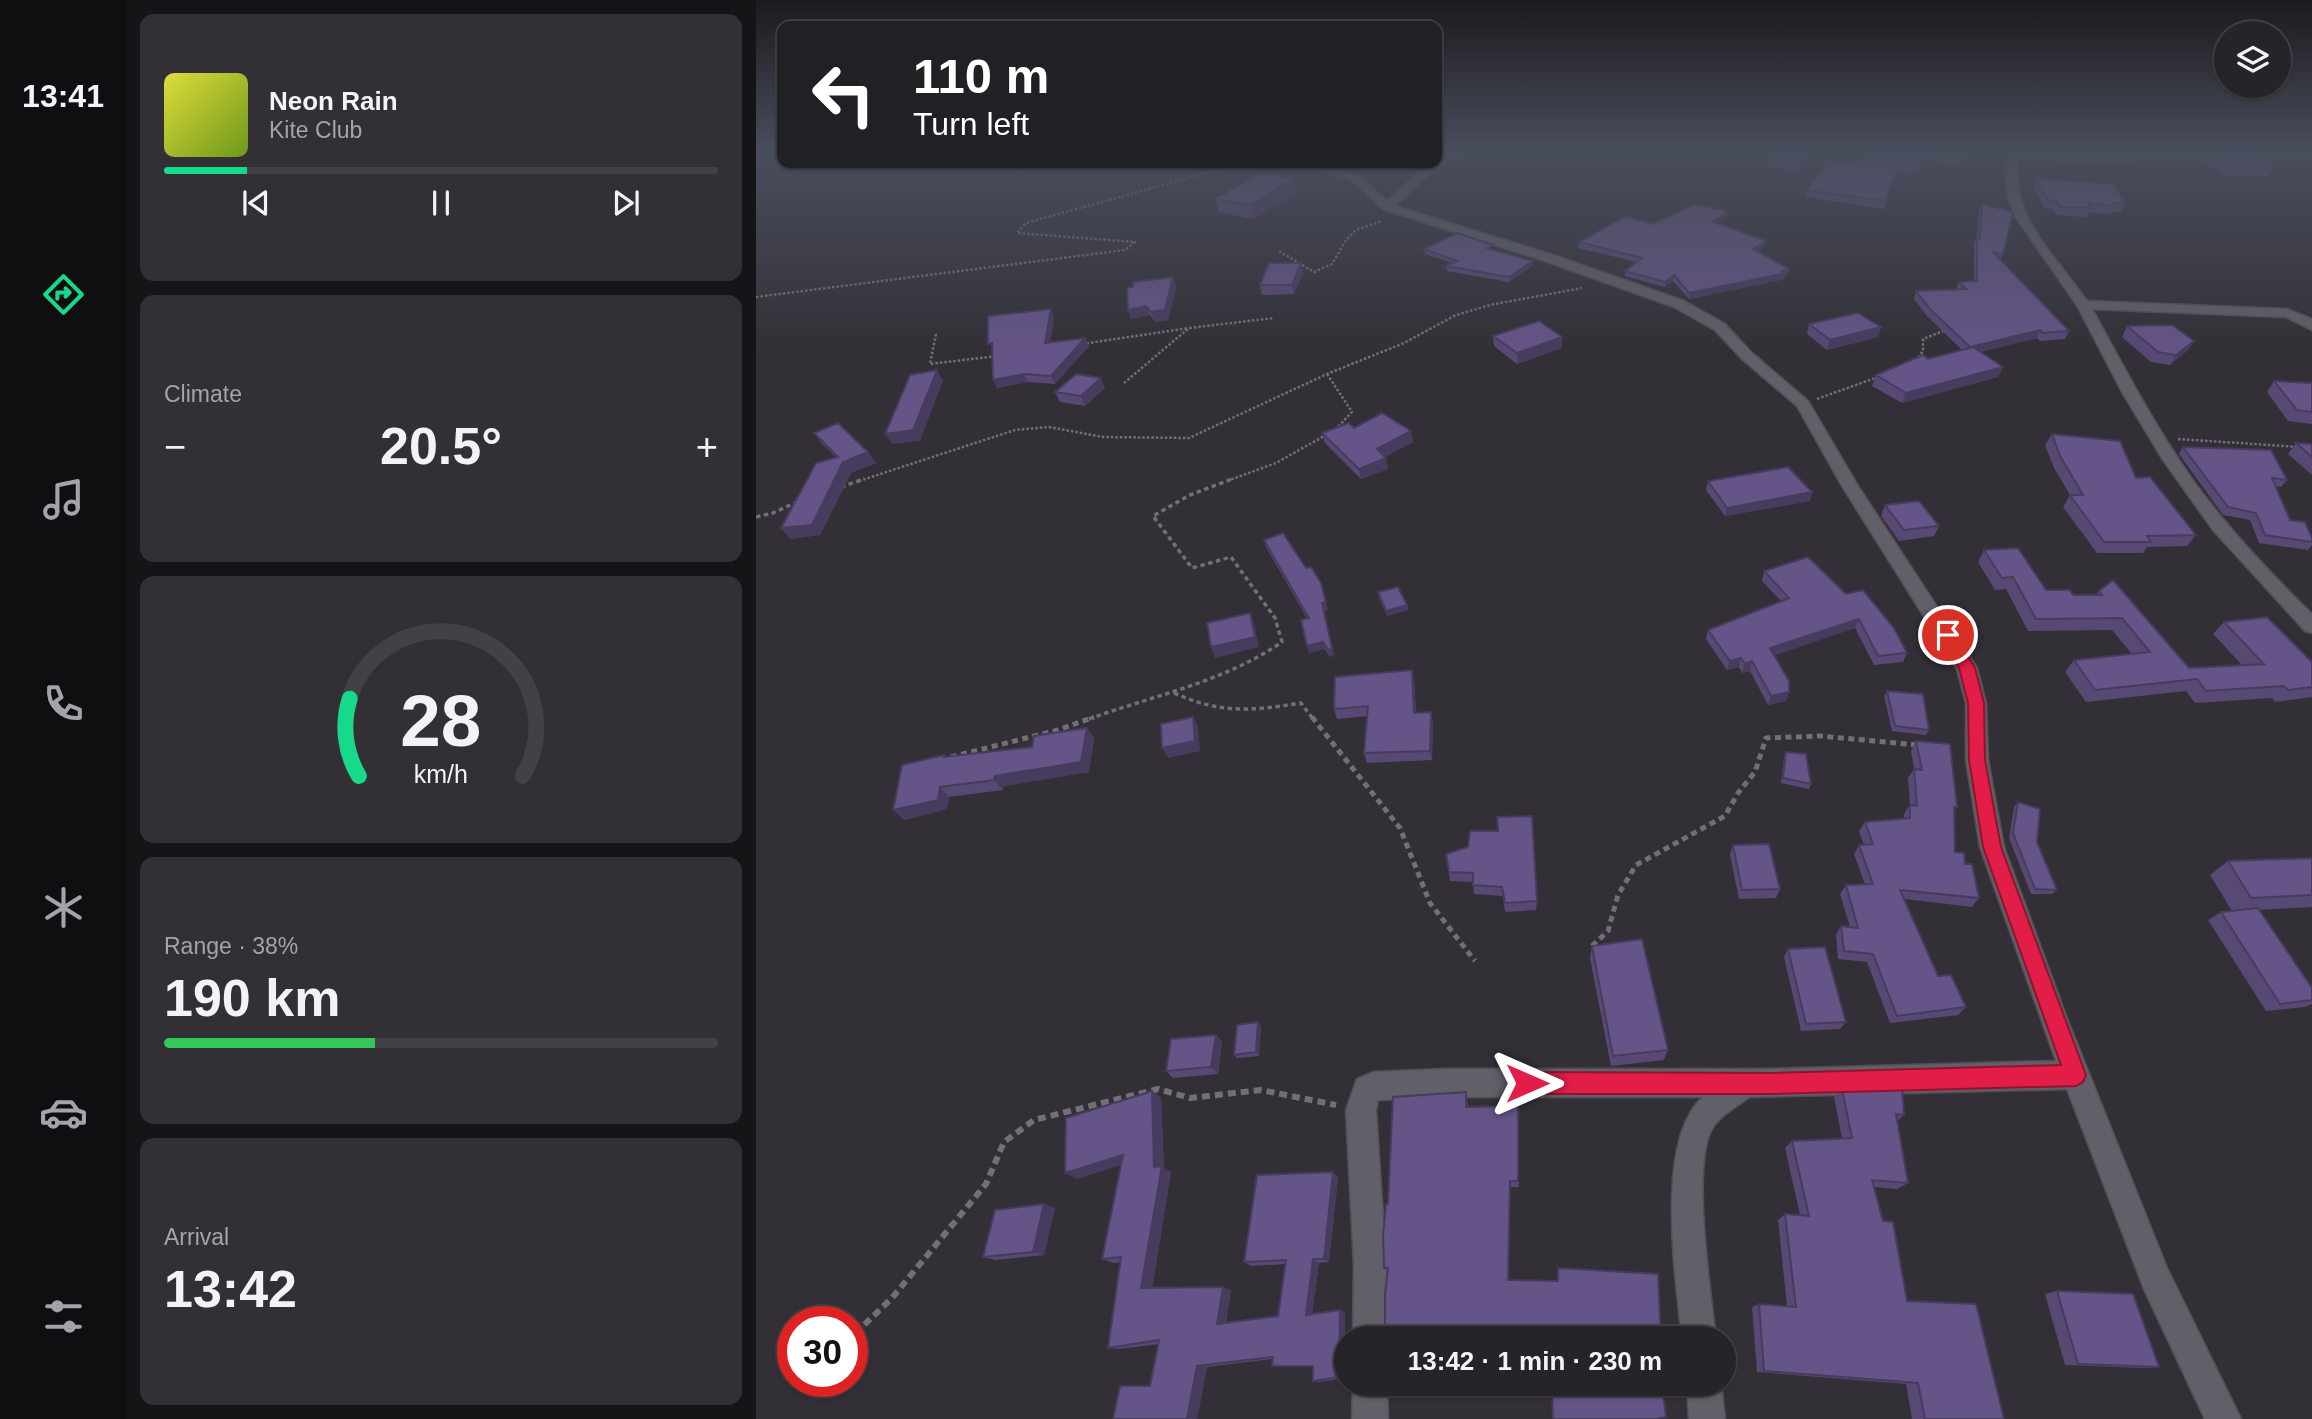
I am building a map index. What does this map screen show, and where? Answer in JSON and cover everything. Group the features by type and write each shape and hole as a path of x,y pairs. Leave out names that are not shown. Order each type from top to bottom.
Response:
{"street":[{"path":"1425,219 1618,281 1703,315 1720,327 1746,355 1803,404 1850,486 1967,668 1976,703 1977,760 1992,847 2155,1278 2223,1419"},
{"path":"2022,219 2083,305 2129,393 2171,459 2225,534 2312,626"},
{"path":"2083,305 2287,313 2312,326"},
{"path":"1370,1326 1370,1265 1361,1110 1367,1089 1386,1084 1744,1083 2076,1075"},
{"path":"1698,1326 1692,1273 1688,1178 1700,1120 1744,1083"},
{"path":"1370,1396 1370,1419"},
{"path":"1705,1396 1707,1419"}],"path":[{"path":"756,297 1125,250 1135,242 1017,233 1026,223 1040,219"},
{"path":"1279,250 1314,272 1332,264 1345,237 1363,225 1392,219"},
{"path":"830,490 887,474 1015,430 1049,427 1103,437 1189,438 1327,373 1404,343 1456,315 1490,305 1618,281"},
{"path":"1081,344 1274,318"},
{"path":"1124,383 1189,328"},
{"path":"1913,363 1923,351 1923,339 1943,331"},
{"path":"936,334 930,364 1000,356"},
{"path":"943,759 1058,730 1125,706 1173,693 1253,662 1282,642 1275,618 1231,556 1192,568 1181,551 1160,530 1153,516 1171,503 1300,451 1340,426 1352,412 1327,373"},
{"path":"1803,404 1887,373"},
{"path":"2160,438 2304,447"},
{"path":"756,517 773,513 809,497"},
{"path":"1173,693 1203,707 1244,712 1301,703 1400,828 1430,903 1475,961"},
{"path":"1592,946 1608,931 1618,895 1636,865 1725,816 1738,793 1755,772 1766,738 1820,736 1920,746"},
{"path":"868,1321 892,1298 986,1184 1004,1142 1034,1120 1158,1089 1190,1098 1261,1090 1361,1110"}],"building":[{"path":"1620,219 1636,219 1652,224 1663,219 1717,219 1713,222 1767,241 1753,249 1789,269 1782,271 1786,273 1689,293 1674,275 1665,282 1625,271 1642,258 1579,242"},
{"path":"1981,219 2011,219 2003,254 1993,252 2069,331 2043,333 2040,330 1970,347 1930,309 1916,291 1966,289 1959,282 1977,281 1977,236 1980,239"},
{"path":"1457,233 1493,245 1487,248 1533,261 1509,277 1446,266 1457,261 1424,249"},
{"path":"1269,263 1301,263 1292,285 1260,285"},
{"path":"1173,277 1165,310 1151,312 1146,306 1128,310 1127,288 1133,287 1134,282"},
{"path":"1051,309 1045,343 1085,338 1051,376 1024,374 993,380 992,343 988,344 988,316"},
{"path":"1858,313 1881,327 1830,340 1809,324"},
{"path":"1539,321 1562,337 1517,353 1493,336"},
{"path":"2172,325 2194,341 2176,355 2158,352 2127,326"},
{"path":"1973,347 2003,367 1906,393 1876,375 1923,355 1928,359"},
{"path":"937,370 913,430 885,434 910,375"},
{"path":"1076,374 1101,378 1081,396 1055,392"},
{"path":"2274,381 2312,383 2312,412 2297,410"},
{"path":"1382,413 1411,431 1377,449 1386,458 1359,469 1322,433 1349,423 1354,428"},
{"path":"838,423 868,452 843,462 812,525 781,528 816,463 838,457 814,433"},
{"path":"2052,434 2120,441 2136,478 2150,477 2196,535 2147,536 2151,542 2104,542 2070,495 2083,495 2060,456"},
{"path":"2296,443 2312,444 2312,457"},
{"path":"2183,447 2271,450 2287,480 2272,478 2290,520 2305,522 2312,542 2265,535 2256,513 2228,507"},
{"path":"1788,467 1812,492 1727,508 1708,481"},
{"path":"1919,501 1939,526 1904,530 1885,505"},
{"path":"1283,533 1306,568 1311,567 1321,583 1326,602 1322,603 1332,648 1328,650 1323,642 1307,646 1301,620 1309,618 1264,540"},
{"path":"2018,548 2046,590 2070,590 2073,595 2102,595 2099,591 2113,580 2189,668 2264,664 2224,622 2267,617 2312,662 2312,687 2206,691 2197,679 2095,690 2074,660 2150,652 2122,618 2036,619 2013,577 2002,578 1984,550"},
{"path":"1808,557 1846,594 1863,590 1894,628 1907,653 1878,656 1859,619 1770,648 1789,681 1789,692 1771,696 1752,661 1745,664 1741,658 1730,661 1708,630 1789,598 1764,571"},
{"path":"1398,587 1407,605 1386,611 1378,592"},
{"path":"1250,613 1255,637 1211,647 1207,623"},
{"path":"1412,670 1414,713 1431,712 1430,751 1364,753 1368,706 1334,709 1335,677"},
{"path":"1887,691 1923,694 1929,730 1895,726"},
{"path":"1193,717 1195,741 1162,748 1161,724"},
{"path":"1087,728 1081,762 995,776 994,780 940,787 938,800 893,810 902,765 944,755 1032,747 1034,736"},
{"path":"1916,741 1950,744 1957,807 1954,807 1955,852 1964,853 1965,864 1972,864 1979,898 1900,890 1938,976 1951,975 1966,1007 1897,1016 1873,954 1844,951 1841,926 1858,928 1846,885 1873,884 1859,845 1873,844 1865,822 1910,818 1910,805 1917,806 1914,769 1922,770"},
{"path":"1786,752 1806,754 1811,784 1783,778"},
{"path":"2018,802 2040,809 2037,842 2057,890 2035,889 2013,833"},
{"path":"1532,816 1537,901 1505,903 1502,887 1473,885 1473,873 1449,872 1446,854 1468,847 1470,831 1498,831 1497,817"},
{"path":"1769,844 1780,889 1742,890 1733,845"},
{"path":"2312,858 2312,895 2251,898 2228,861"},
{"path":"2258,908 2312,988 2312,1000 2280,1004 2221,912"},
{"path":"1642,939 1668,1050 1613,1056 1592,946"},
{"path":"1825,947 1846,1022 1806,1024 1788,949"},
{"path":"1258,1022 1256,1052 1234,1055 1237,1025"},
{"path":"1216,1035 1211,1067 1166,1071 1171,1039"},
{"path":"1902,1088 1904,1115 1896,1114 1908,1183 1872,1180 1883,1221 1893,1222 1907,1301 1976,1304 2004,1419 1925,1419 1918,1383 1764,1371 1759,1304 1796,1307 1785,1214 1809,1216 1792,1141 1852,1138 1842,1089"},
{"path":"1152,1091 1154,1167 1162,1166 1141,1288 1223,1287 1217,1324 1278,1316 1286,1260 1244,1262 1257,1175 1333,1172 1324,1259 1313,1259 1306,1315 1340,1310 1340,1326 1334,1326 1334,1378 1313,1381 1313,1366 1272,1366 1273,1357 1197,1366 1187,1419 1113,1419 1120,1386 1150,1386 1159,1340 1108,1348 1121,1257 1102,1259 1123,1155 1065,1173 1066,1118"},
{"path":"1466,1092 1466,1107 1518,1106 1518,1181 1510,1181 1508,1280 1558,1281 1558,1268 1658,1274 1660,1326 1385,1326 1388,1268 1384,1268 1383,1236 1388,1204 1393,1097"},
{"path":"1044,1204 1033,1252 983,1257 995,1210"},
{"path":"2057,1291 2133,1294 2159,1367 2078,1364"},
{"path":"1552,1396 1663,1396 1666,1417 1659,1419 1553,1419"}],"route":[{"path":"1527,1083 1772,1083 2076,1075 2052,1016 1992,847 1977,760 1976,703 1967,668 1948,635"}]}
